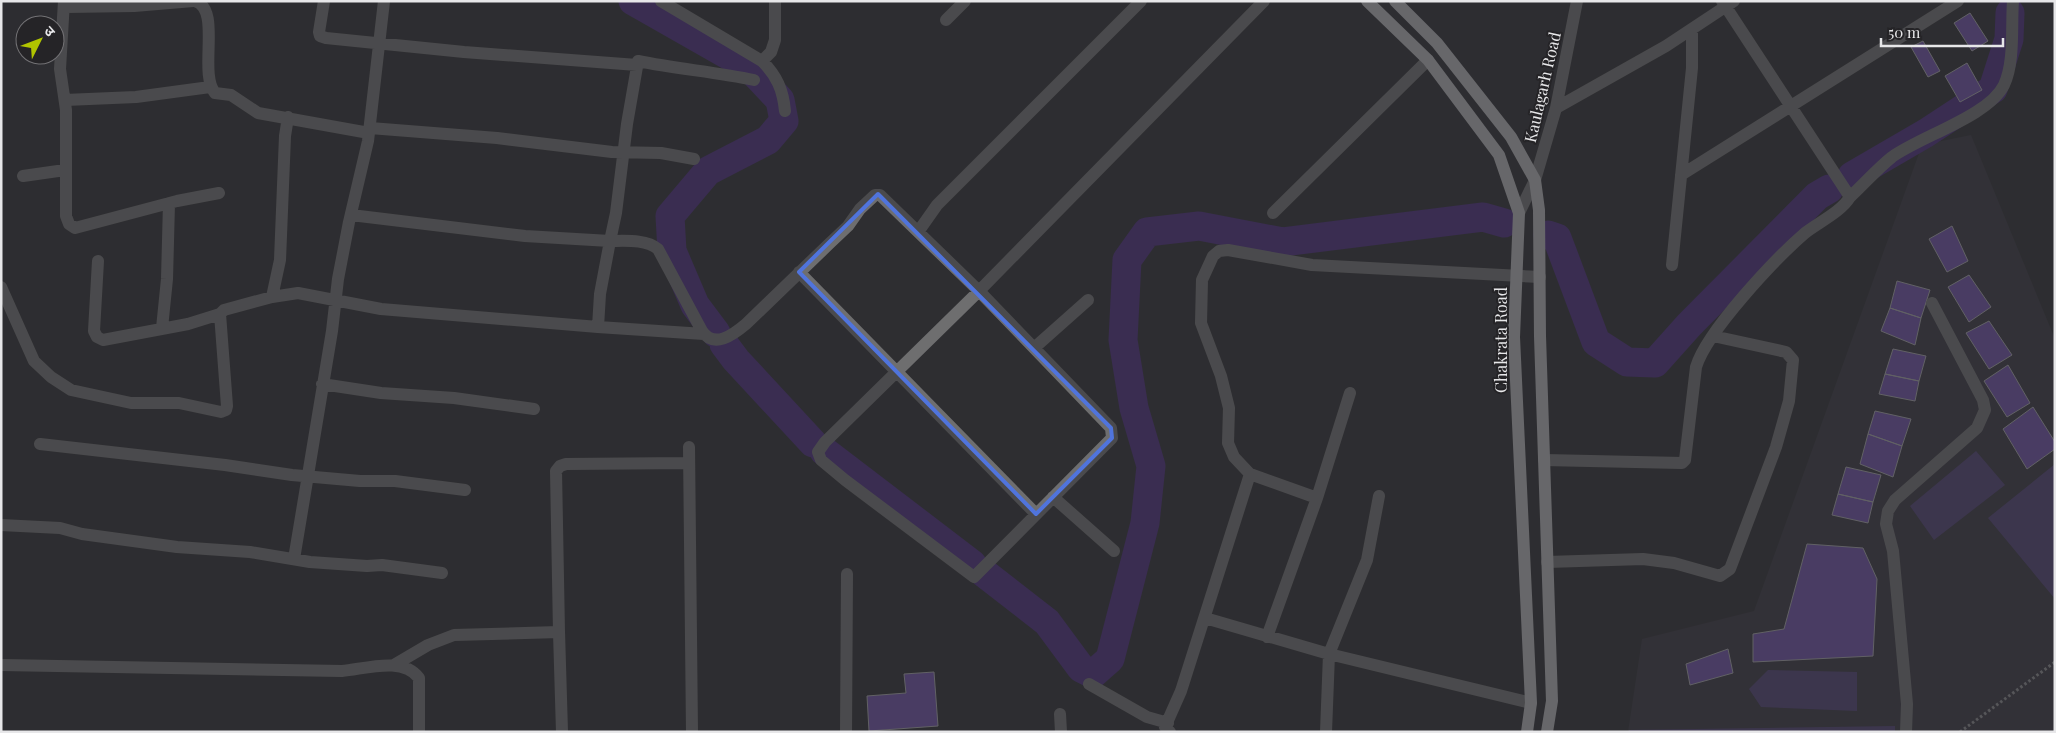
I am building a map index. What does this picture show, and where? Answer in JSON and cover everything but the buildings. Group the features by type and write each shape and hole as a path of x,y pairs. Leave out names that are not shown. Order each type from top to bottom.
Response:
{"main road":[{"name":"Chakrata Road","path":"1366,1 1428,60 1499,155 1519,214 1514,337 1531,703 1526,732"},
{"path":"1395,1 1443,50 1511,137 1535,180 1539,210 1544,460 1552,701 1547,732"}],"street":[{"path":"219,193 168,203 75,228 69,224 66,216 65,100 60,69 64,4 134,6 194,1 203,7 209,27 208,79 210,87 215,93 231,95 258,113 369,130 497,138 624,153 661,153 694,159"},
{"path":"324,1 320,36 326,38 464,52 637,64 638,62 672,68 722,72 754,80"},
{"path":"294,559 318,420 335,299 369,130 384,1"},
{"path":"661,1 762,61 773,72 779,82 786,111"},
{"path":"762,61 771,52 775,40 775,1"},
{"path":"946,20 965,1"},
{"path":"918,232 937,205 1140,1"},
{"path":"351,215 525,236 643,243 658,249 704,334 712,340 734,335 848,226 860,209 878,194 883,196 918,232 978,291 1034,348 1111,428 1113,433 1112,438 974,578 821,460 818,452 825,442 978,291 1264,1"},
{"name":"Kaulagarh Road","path":"1519,214 1535,180 1556,108 1577,1"},
{"path":"1681,174 1958,1"},
{"path":"1544,460 1682,463 1685,460 1696,367 1700,354 1770,267 1893,157 1934,132 1966,118 1996,97 2008,74 2013,1"},
{"path":"1556,108 1692,29 1727,3 1790,106 1850,197"},
{"path":"1672,265 1692,68 1692,29"},
{"path":"1273,213 1428,60"},
{"path":"598,327 600,294 637,64"},
{"path":"65,100 136,97 210,87"},
{"path":"272,297 280,260 285,136 288,117"},
{"path":"23,176 65,170"},
{"path":"162,328 167,280 168,203"},
{"path":"1317,498 1250,474 1234,457 1228,443 1229,408 1222,376 1201,323 1202,280 1212,256 1219,251 1228,250 1312,265 1540,277"},
{"path":"98,260 94,332 97,338 103,340 220,314 224,310 272,297 298,293 381,309 704,334"},
{"path":"799,272 1036,514"},
{"path":"1,288 34,361 51,377 71,390 104,399 131,403 179,403 221,412 226,410 225,357 220,314"},
{"path":"1034,348 1088,300"},
{"path":"1906,732 1907,704 1893,551 1886,524 1888,511 1895,500 1977,428 1985,410 1983,400 1932,303"},
{"path":"1547,562 1643,559 1674,563 1720,576 1730,569 1776,447 1789,401 1793,360 1786,352 1713,336"},
{"path":"322,384 418,397 454,398 534,409"},
{"path":"1267,637 1317,498 1350,393"},
{"path":"40,444 307,476 360,481 395,481 464,490"},
{"path":"689,447 692,732"},
{"path":"562,732 556,471 560,466 566,464 688,463"},
{"path":"1088,684 1169,727 1250,474"},
{"path":"1053,496 1114,551"},
{"path":"1326,732 1329,654 1366,560 1379,496"},
{"path":"1,525 60,528 98,537 294,559 367,566 382,565 442,573"},
{"path":"846,574 846,732"},
{"path":"1205,618 1329,654 1531,703"},
{"path":"394,665 428,645 454,635 559,632"},
{"path":"1,665 332,671 394,665 412,670 419,678 419,732"},
{"path":"1060,714 1061,732"}],"path":[{"path":"1960,732 2055,662"}],"highlighted area":[{"path":"878,194 1111,428 1112,438 1036,514 799,272"}],"shaded area":[{"path":"1971,135 2055,339 2055,732 1628,732 1642,639 1754,611 1922,145"},
{"path":"1976,451 2005,485 1934,540 1910,506"},
{"path":"2055,464 2055,599 1988,518"},
{"path":"1768,670 1857,672 1857,711 1761,707 1749,689"},
{"path":"1895,726 1895,732 1628,732 1629,730"}],"waterway":[{"path":"633,1 749,67 780,100 784,121 768,140 708,171 670,216 672,251 695,305 716,333"},
{"path":"1852,176 1926,133 1993,89 2009,39 2010,13"},
{"path":"1548,235 1557,238 1596,342 1627,362 1655,363 1689,325 1817,196 1829,189"},
{"path":"984,573 1047,622 1081,668 1093,674 1110,659 1145,523 1151,466 1134,408 1123,340 1127,260 1147,232 1199,226 1283,242 1483,217 1504,223"},
{"path":"724,344 736,360 813,443"},
{"path":"824,451 972,564"}]}
